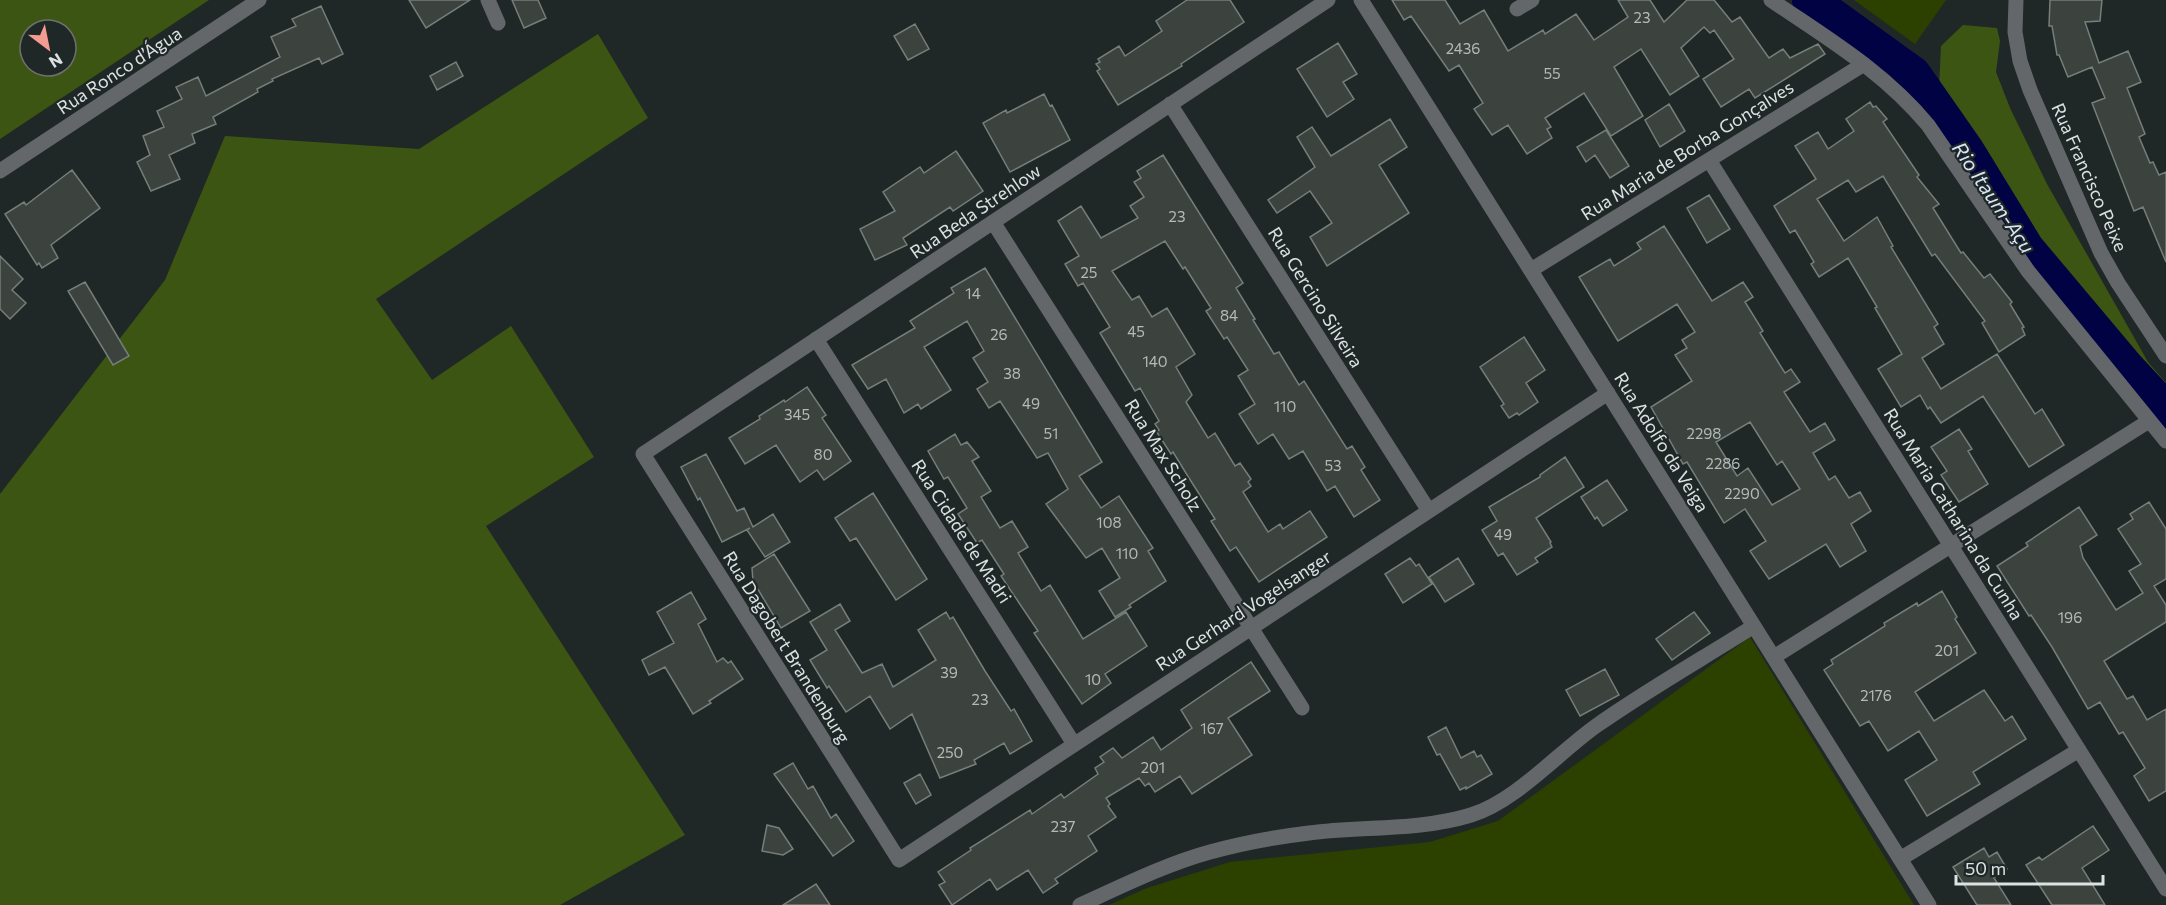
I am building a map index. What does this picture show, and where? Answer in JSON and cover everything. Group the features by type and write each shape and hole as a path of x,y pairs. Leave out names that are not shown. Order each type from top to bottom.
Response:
{"street":[{"name":"Rua Ronco d’Água","path":"0,171 259,0"},
{"path":"488,0 498,23"},
{"name":"Rua Beda Strehlow","path":"643,454 1328,0"},
{"name":"Rua Adolfo da Veiga","path":"1361,0 1929,905"},
{"path":"1517,9 1532,0"},
{"path":"1771,0 1864,64 1895,89 1928,125 2028,271 2166,441"},
{"name":"Rua Francisco Peixe","path":"2016,0 2015,32 2020,61 2030,90 2101,253 2166,356"},
{"name":"Rua Maria de Borba Gonçalves","path":"1531,270 1864,64"},
{"name":"Rua Gercino Silveira","path":"1170,104 1429,511"},
{"name":"Rua Maria Catharina da Cunha","path":"1709,160 2166,889"},
{"name":"Rua Max Scholz","path":"993,222 1302,708"},
{"name":"Rua Cidade de Madri","path":"816,339 1074,744"},
{"name":"Rua Gerhard Vogelsanger","path":"898,860 1608,393"},
{"path":"1774,657 2150,421"},
{"name":"Rua Dagobert Brandenburg","path":"643,454 898,860"},
{"path":"1080,905 1147,875 1198,856 1243,844 1311,832 1441,822 1490,808 1511,795 1597,725 1754,626"},
{"path":"1900,858 2079,750"}],"green space":[{"path":"0,0 209,0 0,139"},
{"path":"1854,0 1946,0 1915,44"},
{"path":"1963,25 1997,28 2000,41 1996,72 2010,108 2047,184 2148,362 2166,383 2165,411 2023,244 1939,88 1941,46"},
{"path":"598,34 648,118 376,299 432,380 511,326 594,457 486,526 685,835 560,905 0,905 0,494 165,280 225,136 419,149"},
{"path":"1750,637 1914,905 1109,905 1147,888 1230,862 1430,842 1498,821"}],"building":[{"path":"409,0 470,0 426,28"},
{"path":"512,0 538,0 546,18 524,28"},
{"path":"1187,0 1230,0 1244,22 1181,64 1182,66 1118,105 1097,71 1100,69 1096,64 1100,62 1098,59 1119,46 1125,56 1162,31 1156,21"},
{"path":"1392,0 1445,0 1460,24 1484,10 1508,51 1543,30 1545,34 1576,14 1594,40 1628,17 1618,0 1650,0 1664,22 1687,0 1714,0 1732,22 1740,17 1769,58 1783,49 1790,58 1818,44 1825,54 1755,98 1749,89 1721,107 1703,79 1734,59 1714,30 1710,33 1704,27 1681,48 1699,76 1670,95 1641,49 1614,67 1643,116 1611,136 1584,93 1545,118 1551,127 1547,129 1552,138 1527,154 1508,125 1492,135 1474,109 1483,103 1459,65 1449,71 1411,16 1404,20"},
{"path":"2050,0 2102,0 2100,21 2085,22 2099,63 2128,51 2141,82 2127,88 2145,134 2139,137 2150,163 2153,162 2159,175 2166,172 2166,262 2143,207 2134,211 2092,103 2105,98 2092,67 2068,77 2057,55 2052,26 2049,26"},
{"path":"321,6 343,54 322,64 319,58 272,79 273,81 257,89 258,92 213,117 216,124 192,134 195,143 169,155 180,179 151,191 137,162 150,155 143,136 164,127 157,111 182,99 176,87 198,77 206,96 280,57 271,37 296,26 292,19"},
{"path":"915,24 929,49 908,60 894,36"},
{"path":"1338,43 1357,74 1343,82 1354,99 1327,117 1297,69"},
{"path":"456,62 463,76 437,90 430,76"},
{"path":"1044,94 1070,140 1010,172 983,123 1006,110 1007,113"},
{"path":"1870,102 1887,119 1883,122 1919,175 1917,177 1939,204 1933,208 1961,253 1963,252 1984,278 1990,274 2012,302 2010,304 2024,327 2022,328 2025,335 1999,352 1982,323 1985,321 1935,254 1932,256 1883,176 1856,192 1848,180 1817,199 1844,241 1877,217 1893,246 1891,247 1938,324 1934,327 1944,344 1922,358 1941,389 1997,354 2035,414 2042,409 2064,445 2029,467 1983,396 1941,423 1930,407 1928,409 1920,395 1901,407 1878,369 1902,354 1848,258 1819,277 1811,264 1814,262 1795,230 1790,233 1774,206 1816,179 1795,146 1818,132 1828,149 1854,131 1846,119"},
{"path":"1669,104 1685,131 1660,147 1645,120"},
{"path":"1390,119 1407,147 1379,165 1409,213 1327,266 1310,237 1332,223 1310,191 1277,213 1268,200 1315,167 1297,137 1312,127 1331,156"},
{"path":"1606,130 1629,166 1610,178 1595,155 1586,162 1577,147"},
{"path":"956,151 983,191 953,211 950,207 903,238 907,245 875,260 860,229 895,211 883,192 920,167 924,173"},
{"path":"1163,155 1243,283 1236,288 1274,354 1279,352 1299,385 1304,381 1347,449 1352,446 1365,467 1361,470 1380,500 1354,517 1335,486 1327,491 1303,451 1289,459 1273,434 1258,444 1239,414 1255,404 1238,376 1248,370 1227,337 1224,339 1206,311 1211,308 1165,241 1112,271 1132,300 1139,296 1152,317 1167,308 1195,354 1176,367 1192,395 1186,402 1208,438 1215,433 1235,466 1240,463 1251,479 1248,482 1251,486 1243,492 1268,532 1280,524 1283,529 1310,511 1327,537 1259,582 1236,547 1230,551 1211,521 1215,519 1173,452 1171,454 1156,431 1159,430 1155,424 1159,421 1140,388 1135,391 1100,333 1110,327 1083,283 1078,286 1065,264 1079,256 1058,221 1081,206 1101,238 1138,218 1130,206 1144,197 1134,182 1141,178 1137,171"},
{"path":"72,170 100,208 51,245 58,258 42,268 39,263 37,265 5,214 24,202 26,205"},
{"path":"1709,195 1730,229 1707,243 1687,208"},
{"path":"1664,226 1712,301 1743,282 1753,297 1745,302 1763,331 1760,333 1785,373 1791,369 1800,382 1784,392 1810,432 1825,423 1835,440 1813,453 1829,480 1835,476 1849,498 1860,492 1871,511 1851,524 1866,551 1840,567 1826,544 1769,579 1750,551 1766,541 1745,509 1724,523 1687,462 1683,464 1651,407 1692,381 1675,355 1687,348 1682,340 1695,332 1677,304 1618,341 1579,277 1610,259 1614,266 1641,249 1637,243","holes":["1750,422 1777,465 1782,461 1800,489 1772,505 1748,468 1737,476 1716,442"]},
{"path":"0,256 23,279 12,290 26,303 10,319 0,309"},
{"path":"985,268 1102,462 1079,476 1101,508 1119,496 1153,548 1148,551 1166,581 1115,617 1099,591 1120,578 1102,548 1086,558 1046,504 1068,489 1048,453 1037,458 1000,401 989,408 977,389 988,382 973,358 984,351 967,321 924,347 951,390 921,409 918,404 904,413 886,379 868,389 852,365 915,328 910,321 954,293 951,288"},
{"path":"85,282 129,356 113,365 68,291"},
{"path":"1524,337 1545,370 1526,383 1538,402 1519,415 1517,413 1509,418 1501,406 1504,404 1480,367"},
{"path":"807,387 826,415 822,418 851,461 824,480 817,470 800,482 776,445 745,464 729,438 760,419 759,416"},
{"path":"1959,429 1972,449 1968,451 1988,484 1959,502 1941,475 1947,471 1931,447"},
{"path":"955,434 961,445 967,442 979,457 972,461 991,491 981,497 1000,528 1012,521 1028,547 1018,553 1041,591 1050,585 1083,639 1126,612 1147,646 1105,674 1111,683 1082,704 1034,633 1038,631 1001,576 1004,574 982,540 977,543 958,514 967,508 948,477 944,479 928,451"},
{"path":"706,454 737,511 744,508 753,527 773,514 790,542 765,557 747,530 750,528 722,542 700,498 698,500 681,467"},
{"path":"1565,457 1584,487 1536,518 1552,547 1535,558 1538,562 1517,575 1503,553 1498,556 1482,530 1497,521 1489,507 1540,477"},
{"path":"1607,480 1627,510 1603,526 1597,517 1595,519 1581,497"},
{"path":"873,493 927,579 896,600 856,538 850,541 835,518"},
{"path":"2149,502 2166,529 2166,579 2154,586 2166,605 2166,622 2104,661 2127,699 2133,696 2147,720 2166,709 2166,791 2149,801 2134,776 2145,768 2123,732 2119,734 2100,702 2088,709 2052,647 1997,566 2028,546 2026,543 2079,507 2097,535 2080,546 2083,558 2116,610 2143,593 2129,571 2141,564 2118,529 2133,519 2130,514"},
{"path":"774,554 810,611 781,628 753,581 752,568"},
{"path":"1410,558 1416,566 1419,564 1432,584 1403,603 1385,574"},
{"path":"1458,558 1474,584 1445,602 1429,577"},
{"path":"1942,591 1957,617 1955,619 1976,653 1915,692 1934,721 1984,690 2005,721 2012,716 2026,739 1973,772 1980,784 1927,816 1905,780 1937,760 1919,731 1888,751 1869,721 1860,726 1824,670 1833,664 1831,660 1885,626 1884,623"},
{"path":"691,592 706,619 698,624 717,662 723,658 728,663 731,661 743,679 693,714 665,667 649,675 642,660 674,643 657,612"},
{"path":"840,604 850,621 835,630 862,673 882,664 893,687 936,660 918,630 946,612 950,619 953,617 985,671 1011,711 1014,709 1032,741 1010,754 1004,743 974,760 976,764 940,778 912,714 890,729 870,696 846,712 829,686 827,688 810,660 827,650 810,622"},
{"path":"1694,612 1710,633 1672,660 1656,639"},
{"path":"1251,662 1270,691 1228,718 1252,755 1192,794 1180,776 1155,792 1149,783 1145,786 1139,778 1106,798 1110,804 1108,806 1116,817 1088,836 1097,851 1055,879 1058,883 1043,893 1028,870 997,890 990,879 952,905 939,885 945,882 938,872 971,850 970,848 1030,810 1032,814 1061,794 1064,798 1098,774 1095,768 1104,762 1100,757 1113,748 1122,758 1153,737 1161,750 1192,728 1181,710"},
{"path":"1605,669 1619,695 1580,716 1566,690"},
{"path":"1446,727 1461,758 1474,751 1477,757 1481,755 1492,774 1460,790 1428,737"},
{"path":"793,763 808,789 813,786 831,818 836,814 854,841 833,856 774,774"},
{"path":"920,774 931,795 916,804 904,783"},
{"path":"767,825 779,828 793,849 783,855 762,851"},
{"path":"2093,826 2109,850 2082,868 2105,905 2052,905 2026,865 2039,857 2042,860"},
{"path":"1984,848 1989,857 1997,852 2007,869 1994,878 2011,905 1977,905 1953,867"},
{"path":"816,884 830,905 783,905"}],"waterway":[{"name":"Rio Itaum-Açu","path":"1810,0 1913,74 1966,150 2026,248 2127,368 2166,410"}]}
